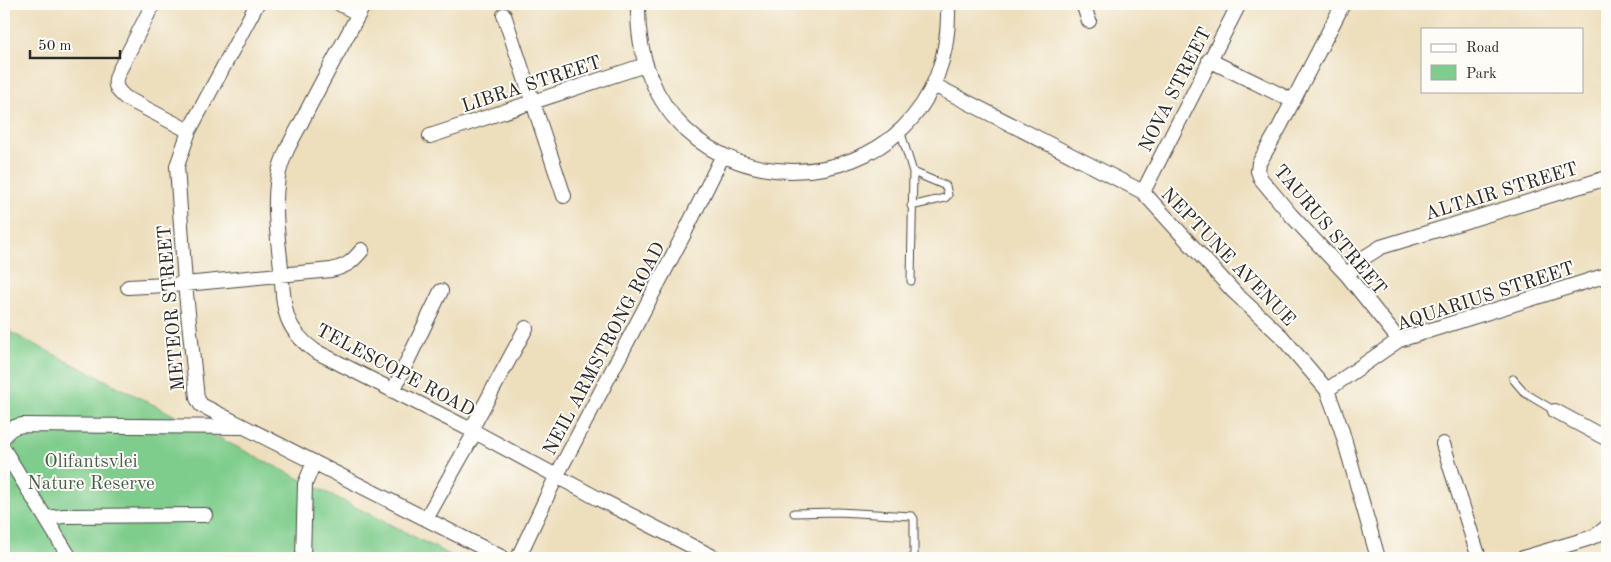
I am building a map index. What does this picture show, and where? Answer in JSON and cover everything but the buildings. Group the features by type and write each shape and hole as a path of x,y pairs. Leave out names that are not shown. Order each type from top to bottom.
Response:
{"street":[{"path":"153,4 118,73 115,84 117,90 126,98 189,131"},
{"name":"METEOR STREET","path":"257,4 189,131 177,166 185,284 197,398 202,405 503,558"},
{"path":"340,4 362,9"},
{"path":"638,4 638,35 645,65 652,84 675,118 700,141 723,155 758,168 777,171 815,170 852,161 885,142 900,130 924,101 934,85 944,56 949,26 948,4"},
{"path":"1084,4 1089,21"},
{"name":"NOVA STREET","path":"1143,192 1239,4"},
{"name":"TAURUS STREET","path":"1343,4 1259,163 1259,175 1291,215 1347,275 1399,340"},
{"name":"TELESCOPE ROAD","path":"362,9 308,109 282,162 278,175 276,202 281,276 287,320 301,341 315,352 473,431 599,499 715,558"},
{"path":"504,15 564,196"},
{"path":"1209,60 1293,101"},
{"name":"LIBRA STREET","path":"430,136 645,65"},
{"name":"NEPTUNE AVENUE","path":"934,85 1143,192 1227,285 1281,336 1327,390 1341,428 1378,558"},
{"name":"NEIL ARMSTRONG ROAD","path":"518,558 556,475 680,242 723,155"},
{"name":"ALTAIR STREET","path":"1347,275 1365,258 1381,247 1607,178"},
{"path":"128,287 281,276 331,270 351,263 362,250"},
{"name":"AQUARIUS STREET","path":"1327,390 1399,340 1607,275"},
{"path":"393,391 441,291"},
{"path":"426,519 526,328"},
{"path":"1555,411 1607,439"},
{"path":"4,437 6,432 22,425 246,428"},
{"path":"1443,444 1478,558"},
{"path":"4,450 70,558"},
{"path":"303,558 305,484 314,462"},
{"path":"46,518 64,516 204,515"},
{"path":"1523,558 1587,539 1597,535 1607,527"}],"lane":[{"path":"900,130 913,172 911,282"},
{"path":"911,206 944,198 948,195 946,186 913,172"},
{"path":"1513,379 1525,393 1555,411"},
{"path":"794,513 838,512 912,516 914,519 914,558"}],"green space":[{"name":"Olifantsvlei Nature Reserve","path":"4,329 456,558 4,558"}]}
